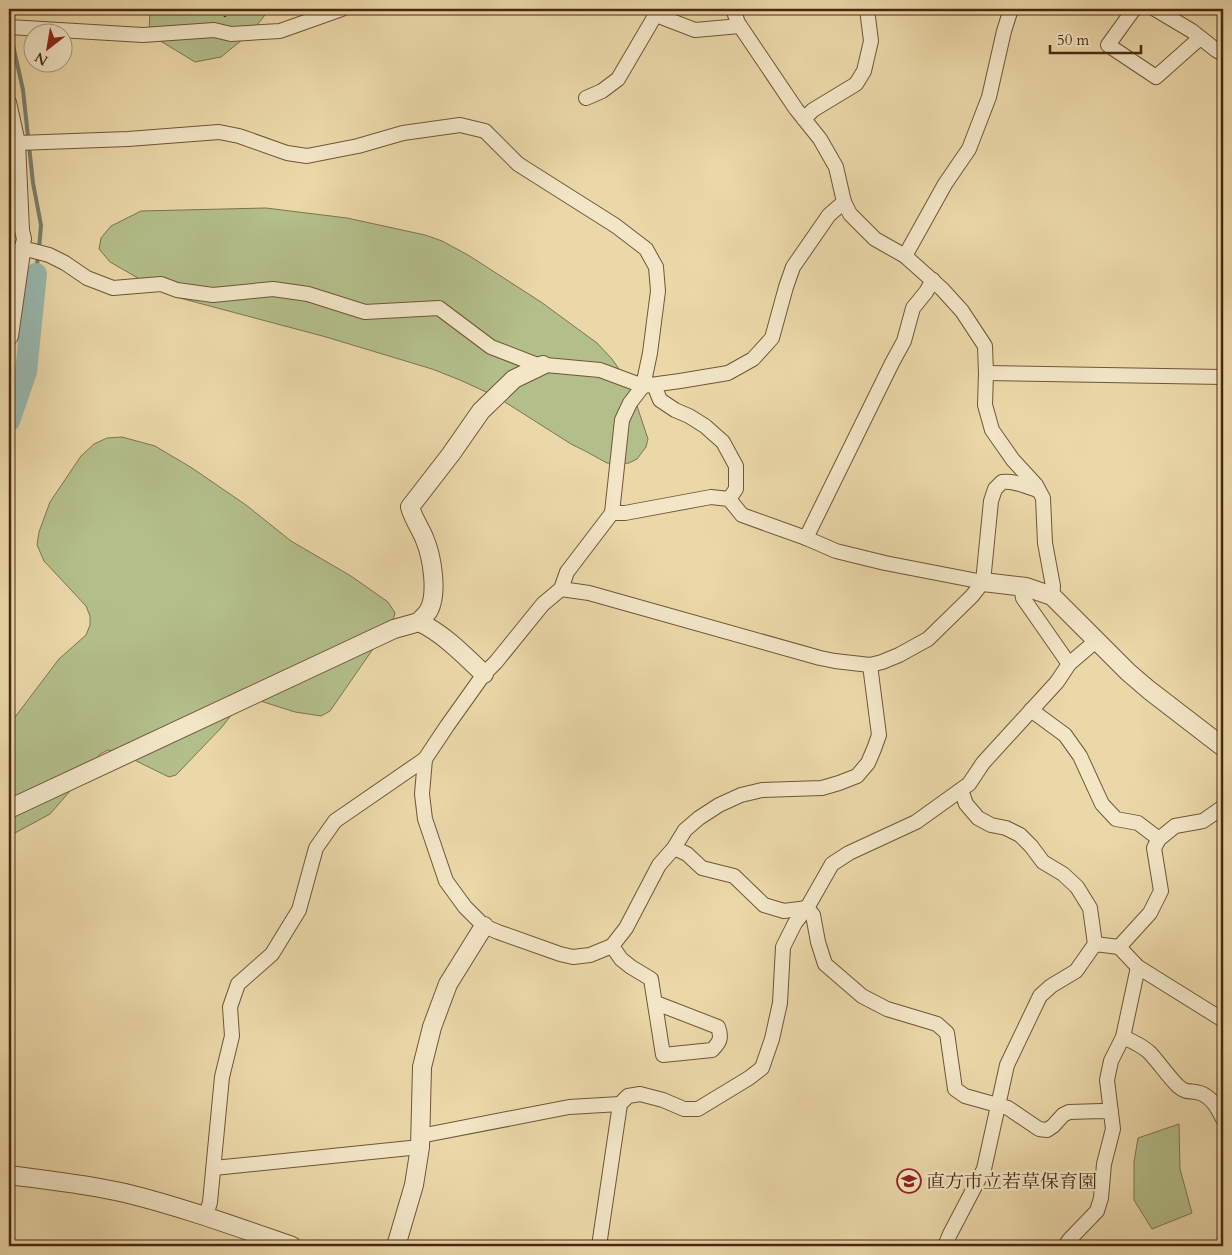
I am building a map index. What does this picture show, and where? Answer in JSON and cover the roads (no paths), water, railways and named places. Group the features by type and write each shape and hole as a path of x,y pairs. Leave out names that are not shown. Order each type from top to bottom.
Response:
{"street":[{"path":"9,27 142,35 214,30 231,34 280,31 342,9"},
{"path":"733,9 740,26 796,109 820,139 836,168 844,202 850,214 876,238 905,256 933,280 962,311 985,346 985,405 992,430 1013,460 1036,485 1043,498 1045,543 1053,586 1052,596"},
{"path":"804,119 813,110 856,84 864,71 871,41 867,9"},
{"path":"905,256 945,184 969,149 989,97 1011,9"},
{"path":"1134,9 1108,45 1156,77 1200,38"},
{"path":"1155,9 1223,54"},
{"path":"586,98 602,91 618,79 657,12 695,30 740,26"},
{"path":"9,102 18,143 24,239 15,254 9,336"},
{"path":"18,143 128,140 219,132 239,136 287,153 308,156 358,146 403,133 460,125 485,131 518,164 616,226 646,249 656,267 658,291 650,353 649,385 660,400 705,426 723,442 736,466 736,489 730,499"},
{"path":"15,254 30,250 49,255 87,278 113,288 161,284 177,290 213,294 273,289 308,294 365,312 439,308 491,347 535,364 600,370 649,385 728,373 753,360 772,338 793,266 829,215 844,202"},
{"path":"806,538 904,341 913,308 933,280"},
{"path":"9,809 394,629 419,622 429,610 434,591 432,564 425,540 413,518 410,507 482,411 514,379 542,365"},
{"path":"986,373 1223,377"},
{"path":"206,1216 210,1202 214,1168 222,1077 232,1036 230,1007 238,984 272,954 299,910 316,848 335,821 425,759 484,674 543,604 561,588 567,572 612,513 622,420 630,403 649,385"},
{"path":"561,588 590,593 820,658 870,665 898,655 928,639 972,596 983,582 991,501 995,489 1002,482 1008,481 1039,491"},
{"path":"612,513 625,513 711,497 730,499 742,515 836,551 885,563 983,582 1020,586 1052,596 1128,672 1223,746"},
{"path":"1020,586 1023,598 1069,664"},
{"path":"419,622 442,636 484,674"},
{"path":"599,1246 620,1104 628,1096 640,1094 663,1100 684,1109 698,1109 750,1078 762,1068 772,1039 780,1003 783,947 795,922 807,908 832,864 849,853 916,822 969,784 983,764 1057,682 1069,664 1097,640"},
{"path":"425,759 422,794 425,819 446,882 465,908 484,926 560,954 573,956 590,955 612,946 626,928 659,865 674,848 685,830 699,818 719,805 741,795 762,790 822,788 857,776 868,762 879,736 870,665"},
{"path":"1031,710 1065,735 1080,756 1102,804 1116,819 1138,823 1159,839"},
{"path":"945,1246 984,1169 1007,1064 1040,996 1076,971 1095,944 1090,908 1077,887 1063,874 1043,862 1020,835 978,818 966,804 961,790"},
{"path":"1119,947 1150,913 1161,892 1154,848 1159,839 1175,826 1204,821 1223,807"},
{"path":"674,848 687,854 702,868 734,876 764,905 784,911 807,908"},
{"path":"807,908 813,915 818,942 826,964 862,996 886,1008 937,1024 947,1033 954,1089 965,1096 1008,1108 1038,1129 1047,1130 1062,1115 1068,1112 1111,1112"},
{"path":"396,1246 414,1184 422,1117 422,1067 432,1027 448,984 484,926"},
{"path":"1095,944 1119,947 1138,967 1223,1020"},
{"path":"612,946 621,959 651,979 663,1055 712,1050 718,1043 721,1035 718,1027 656,1003"},
{"path":"1065,1246 1097,1211 1101,1198 1104,1164 1113,1129 1107,1080 1111,1061 1123,1037 1138,967"},
{"path":"1123,1037 1149,1052 1178,1086 1186,1092 1200,1093 1211,1100 1223,1119"},
{"path":"214,1168 420,1142 569,1106 620,1104"},
{"path":"9,1175 64,1182 125,1193 206,1216 292,1246"}],"waterway":[{"path":"9,44 13,45 23,90 33,183 41,225 39,249"},
{"path":"36,274 38,256"},
{"path":"9,421 26,372 36,274"}],"place":[{"name":"直方市立若草保育園","path":"909,1181"}]}
